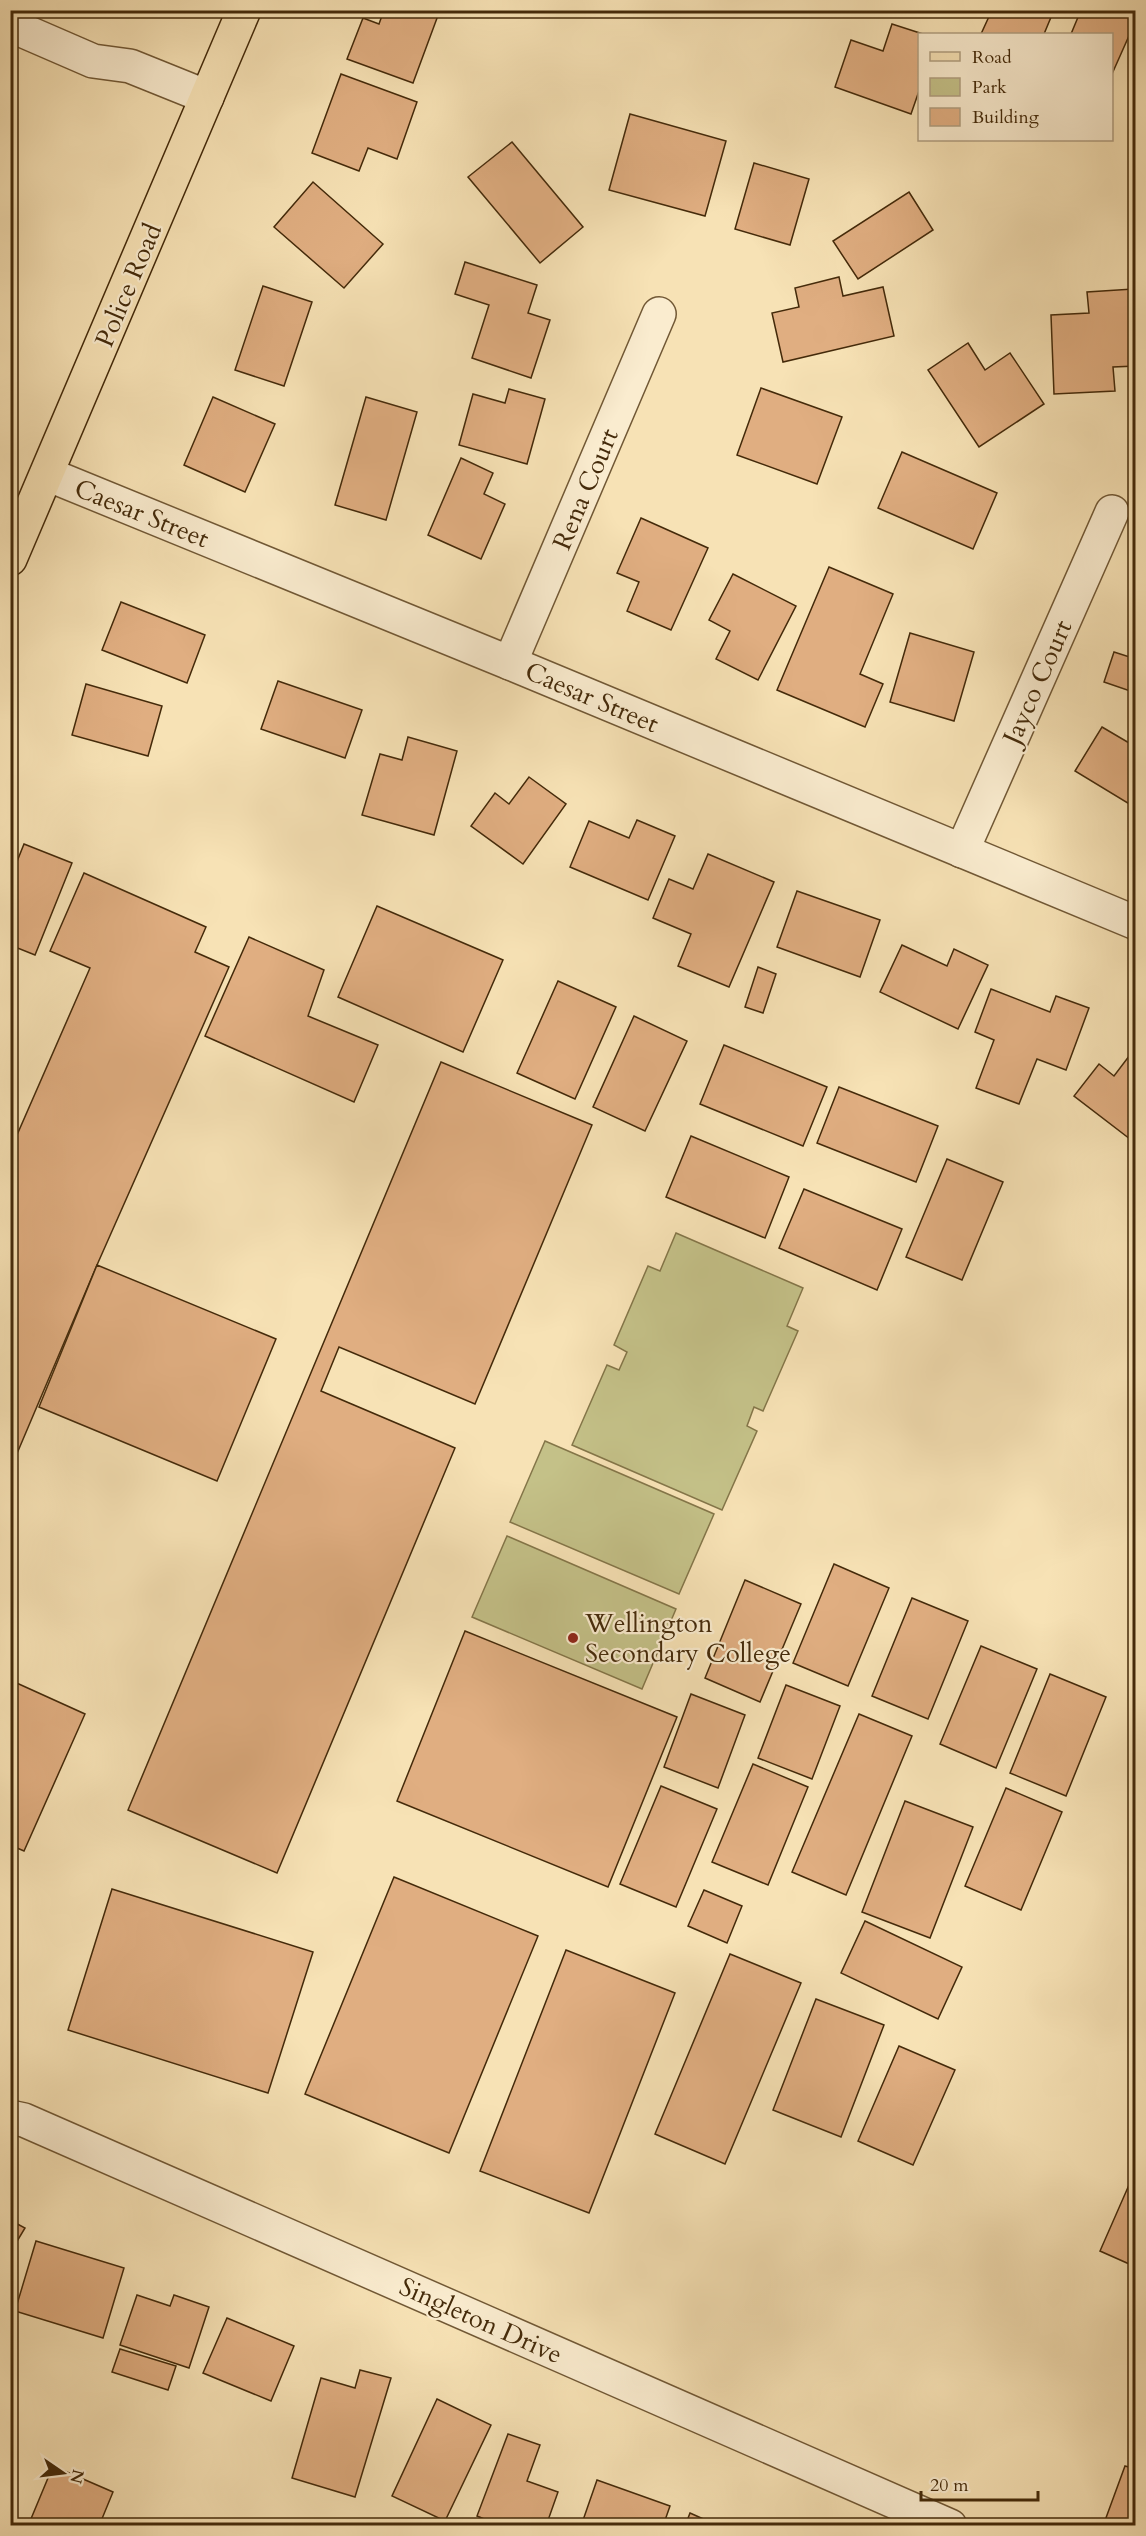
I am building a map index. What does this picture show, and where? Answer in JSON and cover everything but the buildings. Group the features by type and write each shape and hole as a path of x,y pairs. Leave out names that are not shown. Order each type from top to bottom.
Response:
{"main road":[{"name":"Police Road","path":"10,559 244,10"}],"street":[{"path":"10,25 93,61 130,66 203,107"},
{"name":"Rena Court","path":"510,663 659,314"},
{"name":"Caesar Street","path":"47,474 1136,923"},
{"name":"Jayco Court","path":"962,851 1112,512"},
{"name":"Singleton Drive","path":"10,2117 35,2124 951,2526"}],"green space":[{"path":"676,1233 803,1288 787,1326 798,1331 763,1411 754,1407 747,1426 757,1431 722,1510 572,1445 607,1365 619,1370 627,1352 614,1345 648,1266 660,1271"},
{"path":"545,1441 714,1514 679,1594 510,1522"},
{"path":"507,1536 676,1609 642,1689 472,1617"}],"place":[{"name":"Wellington Secondary College","path":"573,1638"}]}
